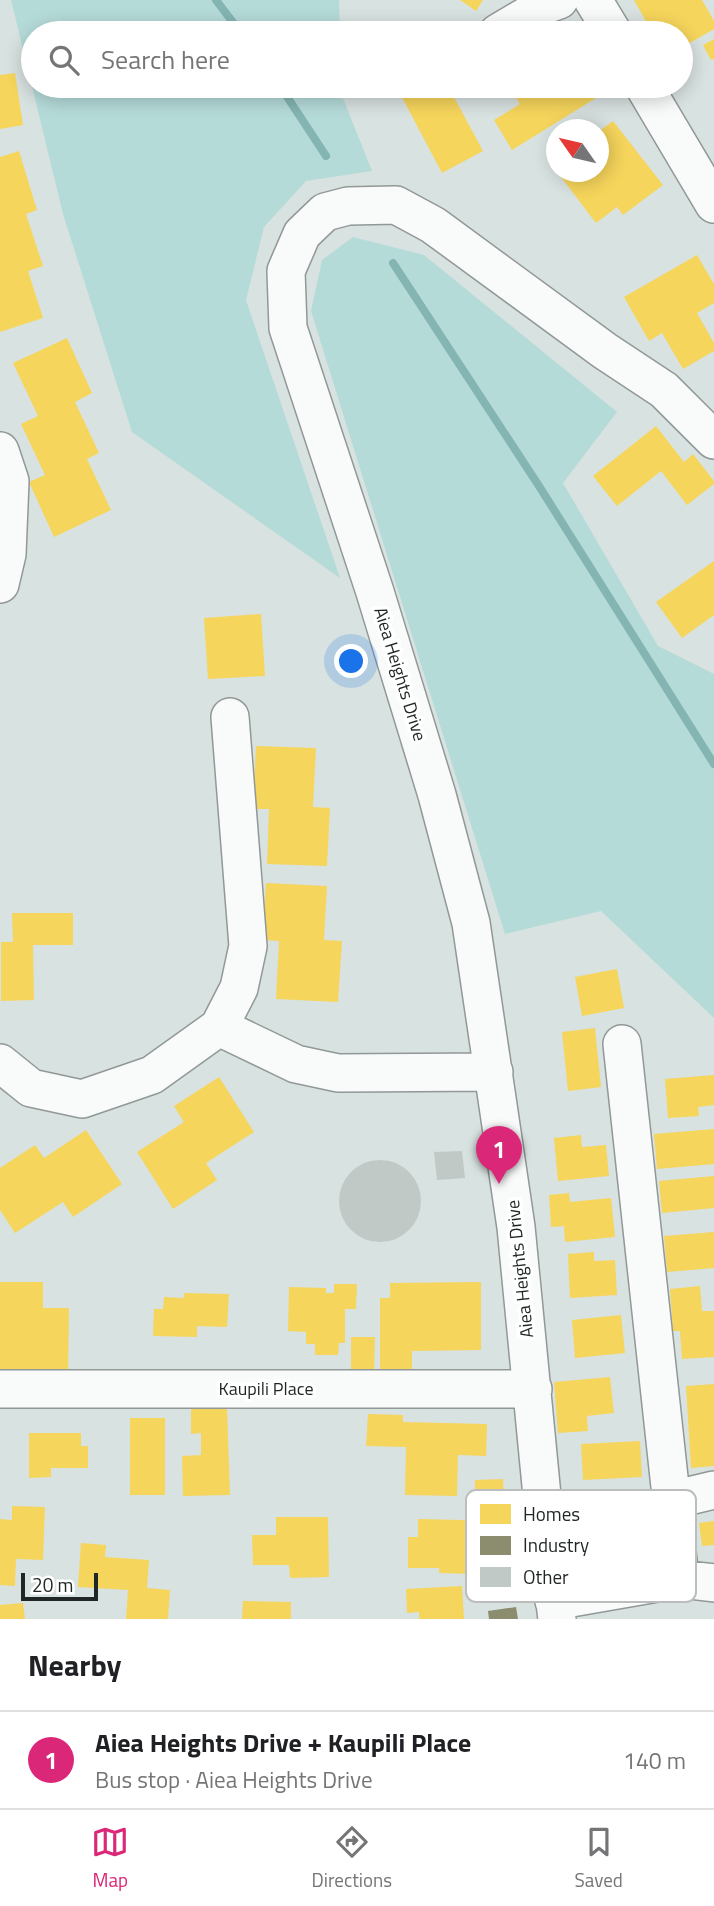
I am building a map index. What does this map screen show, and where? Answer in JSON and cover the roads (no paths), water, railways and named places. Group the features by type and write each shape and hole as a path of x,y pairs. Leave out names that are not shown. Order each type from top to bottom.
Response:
{"street":[{"path":"518,21 559,0"},
{"path":"593,0 606,21"},
{"path":"652,98 714,204"},
{"name":"Aiea Heights Drive","path":"543,1490 516,1227 471,923 437,795 371,579 288,328 286,271 302,234 325,212 348,206 396,205 433,225 605,351 664,390 714,440"},
{"path":"0,451 10,481 7,554 0,584"},
{"path":"0,1063 31,1088 82,1099 152,1075 219,1027 239,988 248,946 230,717"},
{"path":"219,1027 296,1064 338,1073 494,1072"},
{"path":"622,1044 671,1490"},
{"name":"Kaupili Place","path":"0,1389 533,1389"},
{"path":"696,1494 714,1490"},
{"path":"555,1610 594,1602"}],"waterway":[{"path":"216,0 232,21"},
{"path":"288,98 326,156"},
{"path":"393,263 539,486 714,764"}],"place":[{"name":"Aiea Heights Drive + Kaupili Place","path":"499,1184"}]}
